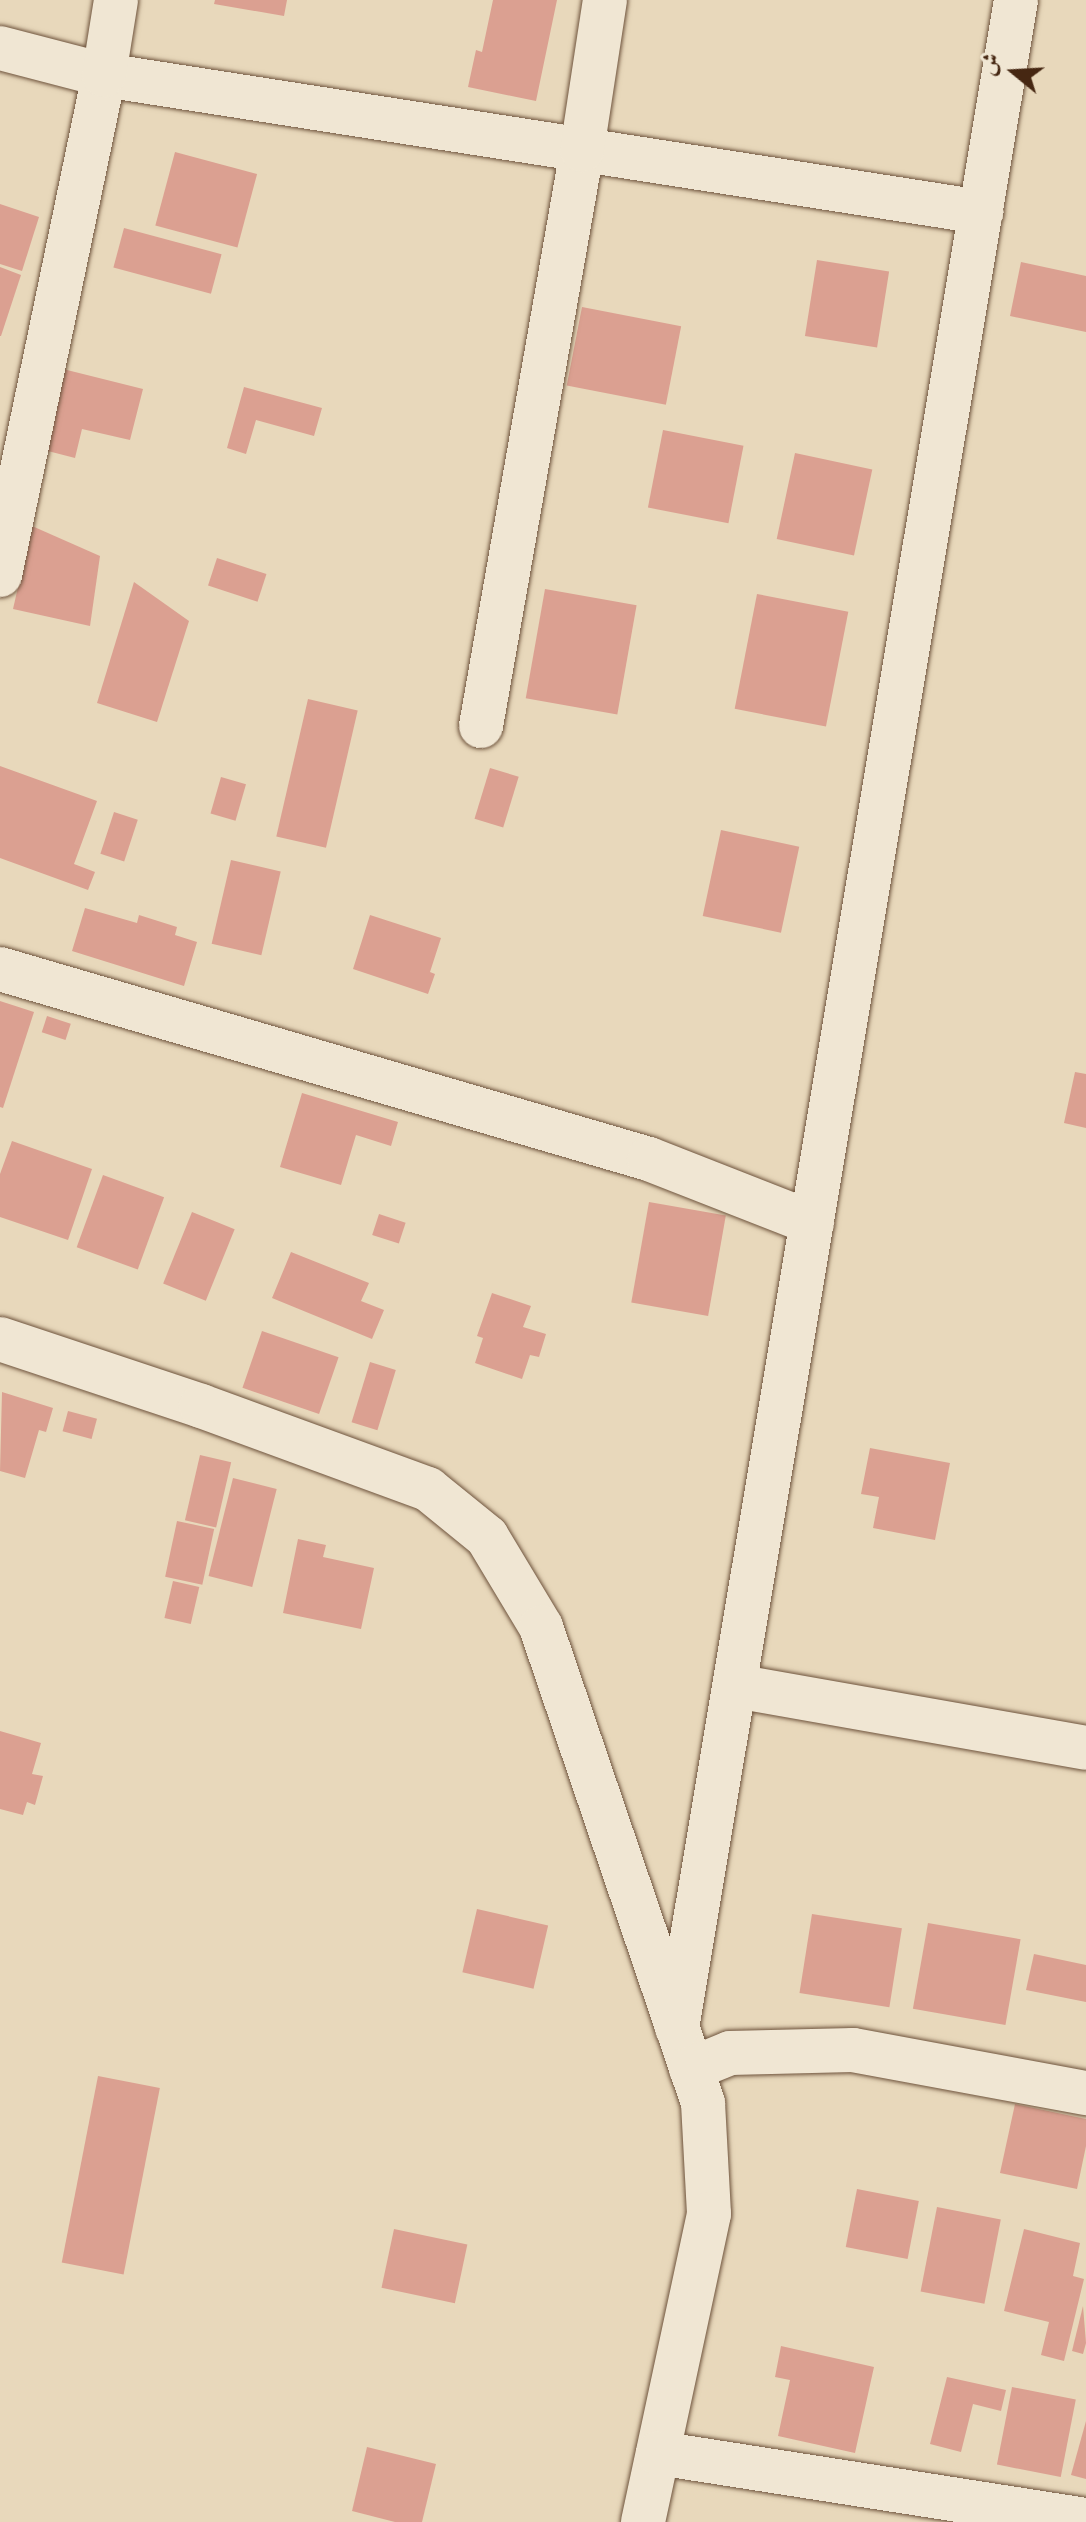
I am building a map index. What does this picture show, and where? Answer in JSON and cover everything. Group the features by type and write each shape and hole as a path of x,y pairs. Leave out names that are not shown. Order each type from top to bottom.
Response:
{"street":[{"path":"0,575 9,481 104,75 116,0"},
{"path":"481,726 582,150 605,0"},
{"path":"677,2028 1016,0"},
{"path":"0,48 104,75 981,212"},
{"path":"0,969 649,1159 812,1223"},
{"path":"0,1339 201,1406 428,1489 487,1537 541,1627 703,2103 709,2214 643,2522"},
{"path":"735,1686 1086,1748"},
{"path":"691,2069 730,2053 853,2050 1086,2093"},
{"path":"658,2453 1086,2520"}],"building":[{"path":"215,0 287,0 284,16 214,4"},
{"path":"493,0 557,0 536,101 468,87 476,50 482,52"},
{"path":"175,152 257,174 237,247 155,225"},
{"path":"0,204 39,217 22,271 0,264"},
{"path":"124,228 222,254 211,294 113,268"},
{"path":"817,260 889,271 877,347 805,336"},
{"path":"1021,262 1086,276 1086,332 1010,316"},
{"path":"0,267 21,275 1,336 0,336"},
{"path":"582,307 681,326 666,405 567,386"},
{"path":"63,369 143,389 130,440 82,429 75,458 44,450"},
{"path":"244,387 322,408 314,436 256,420 246,454 227,448"},
{"path":"663,430 743,446 728,523 648,508"},
{"path":"795,453 872,469 854,556 777,539"},
{"path":"32,526 100,556 90,626 13,609"},
{"path":"217,558 266,574 257,602 208,586"},
{"path":"134,582 189,621 157,722 97,703"},
{"path":"545,589 637,605 617,714 526,698"},
{"path":"757,594 848,612 826,727 735,709"},
{"path":"308,699 358,710 326,848 276,836"},
{"path":"0,766 97,801 74,864 95,872 88,890 0,858"},
{"path":"490,768 519,777 503,827 475,819"},
{"path":"221,777 246,784 236,821 211,814"},
{"path":"114,812 138,820 124,862 100,854"},
{"path":"721,830 799,847 781,933 703,916"},
{"path":"231,860 281,871 261,955 212,944"},
{"path":"85,908 137,923 139,915 177,927 175,935 197,942 184,986 72,951"},
{"path":"370,915 441,938 430,972 435,974 428,994 353,969"},
{"path":"0,1001 34,1012 3,1108 0,1107"},
{"path":"47,1016 71,1024 66,1040 42,1032"},
{"path":"1075,1072 1086,1074 1086,1128 1064,1123"},
{"path":"302,1093 398,1122 391,1146 356,1135 341,1185 280,1167"},
{"path":"12,1141 92,1169 68,1240 0,1217 0,1174"},
{"path":"103,1175 164,1197 138,1270 77,1247"},
{"path":"649,1202 726,1216 708,1316 631,1302"},
{"path":"192,1212 235,1229 206,1301 163,1283"},
{"path":"379,1214 406,1223 399,1244 372,1235"},
{"path":"291,1252 369,1283 361,1301 384,1310 372,1339 272,1298"},
{"path":"492,1293 531,1306 523,1327 546,1334 539,1357 530,1355 522,1379 475,1363 483,1338 477,1336"},
{"path":"262,1331 339,1357 319,1414 242,1388"},
{"path":"370,1362 396,1370 377,1430 352,1422"},
{"path":"2,1392 53,1408 46,1432 39,1430 25,1478 0,1471"},
{"path":"68,1411 97,1419 92,1439 63,1431"},
{"path":"870,1448 950,1463 935,1540 873,1528 879,1497 861,1494"},
{"path":"200,1455 231,1462 216,1527 185,1520"},
{"path":"233,1478 277,1489 252,1587 209,1576"},
{"path":"177,1521 214,1529 202,1585 165,1577"},
{"path":"298,1539 326,1545 323,1557 374,1568 361,1629 283,1613"},
{"path":"173,1581 199,1587 191,1624 164,1618"},
{"path":"0,1731 41,1743 32,1774 43,1776 35,1805 27,1802 23,1815 0,1809"},
{"path":"477,1909 548,1925 534,1989 462,1972"},
{"path":"812,1914 902,1928 889,2007 799,1993"},
{"path":"928,1923 1021,1939 1005,2025 913,2009"},
{"path":"1034,1954 1086,1965 1086,2002 1026,1990"},
{"path":"98,2076 160,2088 124,2275 62,2263"},
{"path":"1015,2104 1086,2119 1086,2146 1077,2189 1000,2173"},
{"path":"857,2189 919,2201 908,2259 846,2247"},
{"path":"937,2207 1001,2219 984,2304 921,2291"},
{"path":"394,2229 467,2245 455,2303 382,2288"},
{"path":"1024,2229 1080,2243 1073,2276 1084,2279 1064,2361 1041,2355 1049,2322 1004,2311"},
{"path":"1083,2306 1086,2343 1083,2354 1072,2351"},
{"path":"781,2346 874,2367 855,2453 778,2436 790,2380 775,2377"},
{"path":"947,2377 1006,2390 1001,2411 973,2404 961,2452 930,2444"},
{"path":"1012,2387 1076,2399 1061,2477 997,2465"},
{"path":"1086,2421 1086,2479 1071,2475"},
{"path":"367,2447 436,2464 422,2522 395,2522 352,2511"}]}
